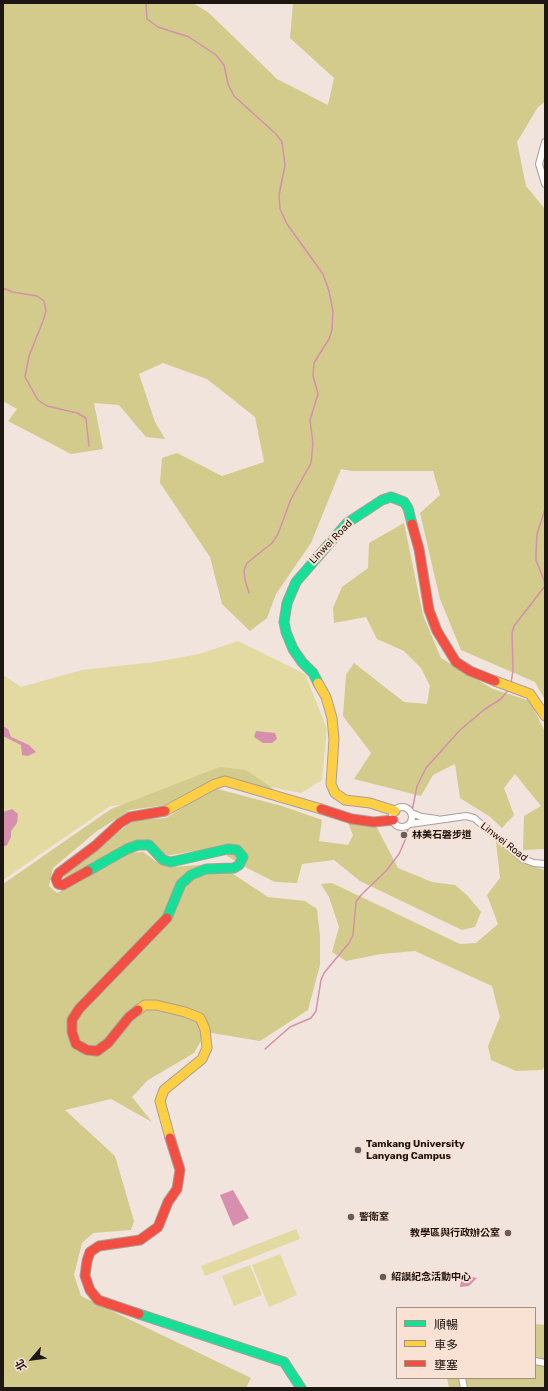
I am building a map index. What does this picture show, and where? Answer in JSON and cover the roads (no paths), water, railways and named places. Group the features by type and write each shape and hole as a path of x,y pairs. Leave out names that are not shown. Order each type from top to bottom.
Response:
{"street":[{"path":"545,142 539,164 545,184"},
{"name":"Linwei Road","path":"394,815 370,803 345,800 335,793 331,784 334,739 330,711 326,697 313,673 302,662 293,649 286,632 284,622 287,603 296,582 347,523 363,511 382,500 391,497 404,502 408,508 419,548 429,610 437,631 456,662 470,671 530,694 545,716"},
{"path":"301,1388 284,1362 98,1300 90,1290 86,1276 87,1261 90,1252 99,1246 140,1240 158,1227 168,1202 177,1189 180,1170 163,1118 160,1101 164,1090 202,1059 207,1048 207,1040 205,1029 200,1018 185,1012 156,1005 145,1005 129,1017 108,1043 97,1051 87,1050 76,1044 72,1032 72,1020 79,1008 168,917 181,884 191,875 206,869 234,868 239,866 243,857 237,850 228,849 171,862 163,860 149,845 138,845 127,849 63,885 58,884 56,879 59,873 95,846 120,823 130,818 168,811 215,784 224,781 239,784 352,819 374,822 394,815 404,807 411,813 412,819 410,824 405,827 399,827 394,815"},
{"name":"Linwei Road","path":"411,813 422,817 441,819"},
{"name":"Linwei Road","path":"410,824 466,816 474,818 523,859 534,863 545,864"}],"waterway":[{"path":"146,3 147,19 158,27 189,37 216,55 224,65 228,84 234,96 276,134 282,142 285,165 279,195 280,209 287,224 323,274 329,291 333,311 332,330 329,339 314,363 313,376 318,394 310,420 313,443 311,463 291,499 278,534 272,543 247,563 244,570 249,593"},
{"path":"3,288 12,292 37,296 44,301 46,311 29,356 25,377 38,400 47,406 77,413 86,418 89,446"},
{"path":"511,683 513,670 512,633 514,626 545,586 536,560 537,534 545,509"},
{"path":"412,811 417,786 426,768 460,730 485,709 501,699 508,690"},
{"path":"265,1049 290,1027 311,1018 316,1011 321,980 324,973 349,943 353,935 356,902 361,895 386,871 399,854 406,838 411,815"}],"place":[{"name":"林美石磐步道","path":"404,835"},
{"name":"Tamkang University Lanyang Campus","path":"358,1150"},
{"name":"警衛室","path":"351,1217"},
{"name":"教學區與行政辦公室","path":"508,1233"},
{"name":"紹謨紀念活動中心","path":"383,1277"}]}
